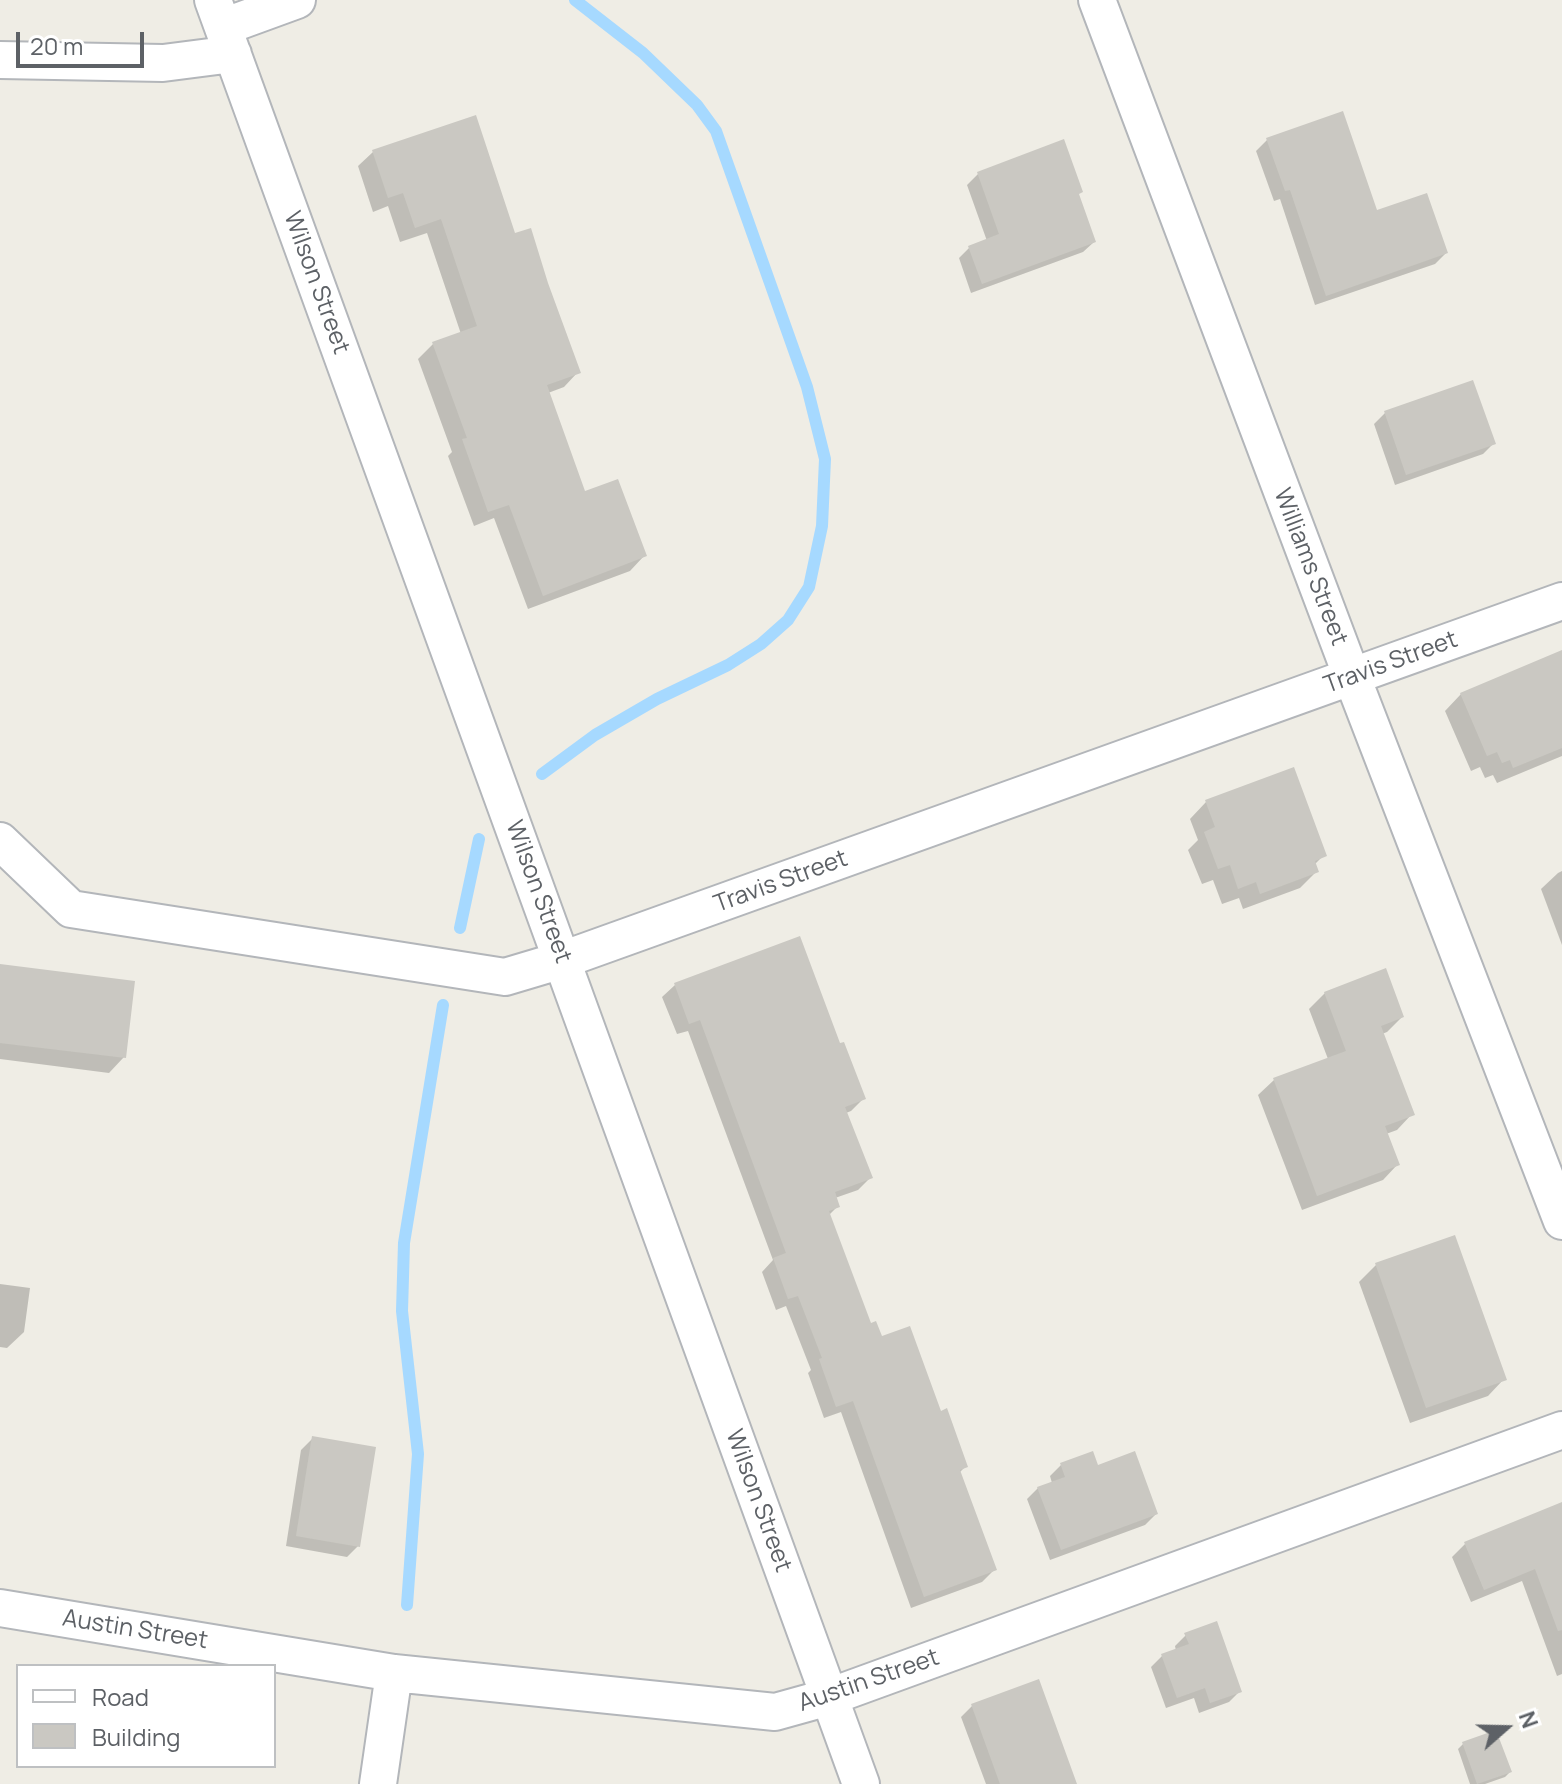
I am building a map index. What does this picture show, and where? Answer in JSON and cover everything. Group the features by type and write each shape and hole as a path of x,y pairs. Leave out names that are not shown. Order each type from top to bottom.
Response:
{"street":[{"path":"0,60 163,63 223,27 297,0"},
{"name":"Williams Street","path":"1097,0 1352,677 1562,1221"},
{"name":"Wilson Street","path":"223,27 861,1784"},
{"name":"Travis Street","path":"0,841 71,909 505,977 562,960 1562,601"},
{"name":"Austin Street","path":"0,1608 394,1673 775,1712 829,1697 1562,1430"},
{"path":"378,1784 394,1673"}],"building":[{"path":"1343,111 1377,210 1427,193 1448,253 1326,296 1290,190 1285,191 1266,138"},
{"path":"476,115 515,233 531,228 581,373 547,385 585,491 618,479 647,556 543,596 509,505 488,512 462,439 467,438 432,342 477,326 441,219 415,228 403,193 388,198 372,150"},
{"path":"1064,139 1083,192 1079,194 1096,242 982,284 968,246 999,234 977,172"},
{"path":"1473,380 1496,444 1406,475 1384,411"},
{"path":"1562,650 1562,748 1513,768 1510,760 1502,763 1497,752 1487,756 1460,693"},
{"path":"1294,767 1327,856 1315,861 1319,872 1260,894 1256,882 1238,889 1230,865 1218,869 1204,832 1215,827 1205,800"},
{"path":"800,936 840,1043 844,1042 866,1099 845,1107 873,1178 835,1192 840,1207 829,1211 871,1323 876,1321 882,1336 910,1326 941,1411 947,1408 968,1467 960,1470 997,1570 924,1597 853,1401 836,1407 819,1359 822,1358 798,1296 788,1299 773,1258 786,1253 700,1020 689,1024 674,983"},
{"path":"0,964 135,981 126,1058 0,1043"},
{"path":"1386,968 1404,1017 1381,1026 1415,1115 1385,1126 1400,1165 1317,1196 1273,1078 1346,1051 1324,992"},
{"path":"1455,1235 1507,1380 1426,1408 1375,1263"},
{"path":"312,1436 376,1447 360,1547 296,1536"},
{"path":"1093,1451 1098,1465 1135,1451 1158,1514 1061,1550 1037,1487 1065,1477 1060,1463"},
{"path":"1562,1502 1562,1630 1558,1631 1535,1569 1484,1590 1464,1542"},
{"path":"1217,1621 1242,1692 1210,1703 1205,1688 1177,1698 1161,1654 1189,1644 1184,1633"},
{"path":"1039,1679 1077,1784 1000,1784 971,1704"},
{"path":"1496,1730 1512,1772 1477,1784 1462,1742"}],"waterway":[{"path":"542,774 595,735 657,699 728,665 761,644 788,620 809,587 822,526 825,459 807,387 716,131 697,105 643,53 575,0"},
{"path":"460,928 479,839"},
{"path":"407,1605 418,1454 402,1311 404,1243 443,1005"}]}
